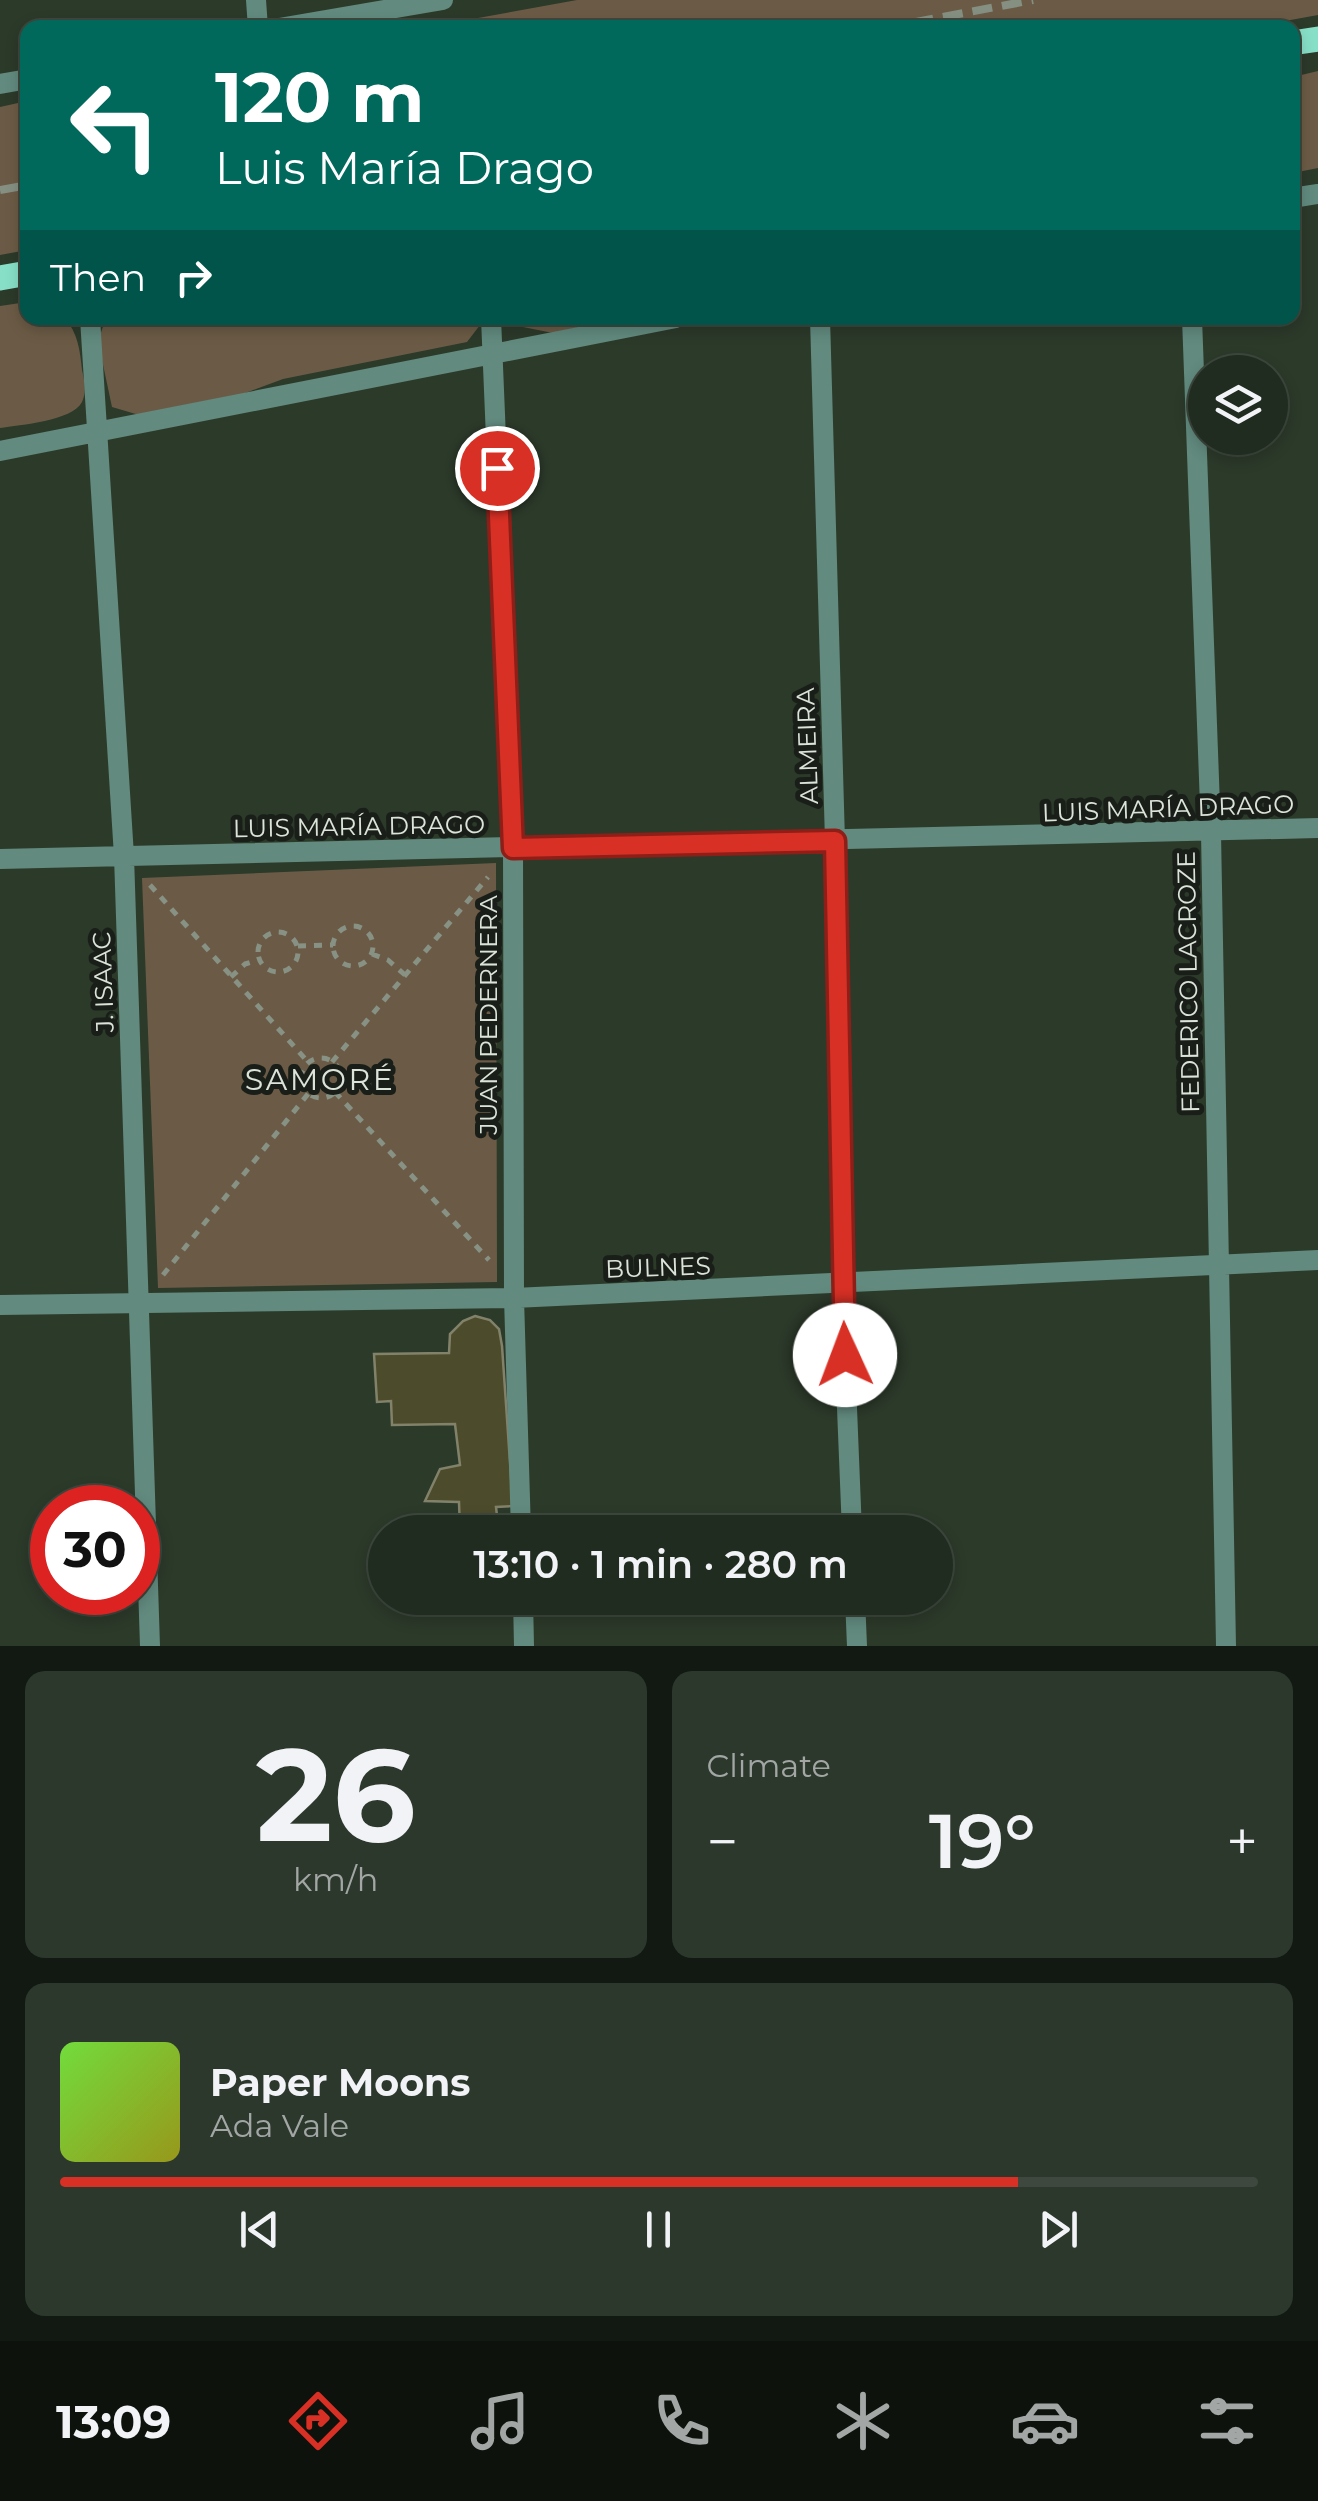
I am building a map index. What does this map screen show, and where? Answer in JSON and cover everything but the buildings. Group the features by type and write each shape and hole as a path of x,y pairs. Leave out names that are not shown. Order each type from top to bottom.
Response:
{"street":[{"path":"326,20 443,0"},
{"name":"J. ISAAC","path":"90,325 124,856 150,1646"},
{"name":"JUAN PEDERNERA","path":"491,325 513,848 514,1292 521,1515"},
{"path":"0,452 640,325"},
{"name":"ALMEIRA","path":"820,325 835,841 842,1284 851,1515"},
{"name":"FEDERICO LACROZE","path":"1192,325 1210,833 1226,1646"},
{"name":"LUIS MARÍA DRAGO","path":"0,859 1318,828"},
{"name":"BULNES","path":"0,1306 842,1284 1217,1262 1318,1260"},
{"path":"523,1615 524,1646"},
{"path":"856,1615 857,1646"}],"path":[{"path":"332,1062 513,848"},
{"path":"124,856 308,1062"},
{"path":"359,927 373,941 372,954 363,964 350,966 338,960 333,945 340,930 359,927"},
{"path":"271,933 290,935 298,946 296,960 288,970 274,972 259,960 258,947 271,933"},
{"path":"298,946 333,945"},
{"path":"372,954 388,960 405,975"},
{"path":"231,976 245,964 259,960"},
{"path":"320,1058 332,1062 340,1073 336,1092 324,1099 308,1094 300,1080 308,1062 320,1058"},
{"path":"336,1092 514,1292"},
{"path":"139,1304 308,1094"}],"shaded area":[{"path":"577,0 1318,0 1318,15 1290,20 467,20"},
{"path":"1318,71 1318,168 1300,172 1300,75"},
{"path":"20,103 20,251 0,255 0,107"},
{"path":"20,303 20,325 70,325 76,336 85,386 82,402 68,414 0,428 0,306"},
{"path":"104,325 480,325 467,342 283,379 221,402 146,417 112,407 98,341"},
{"path":"518,325 590,325 553,333"},
{"path":"496,863 497,1282 158,1288 142,878"}],"railway":[{"path":"927,20 1033,0"},
{"path":"0,190 20,186"}],"district":[{"name":"SAMORÉ","path":"320,1079"}],"route":[{"path":"497,468 513,848 835,841 845,1355"}]}
